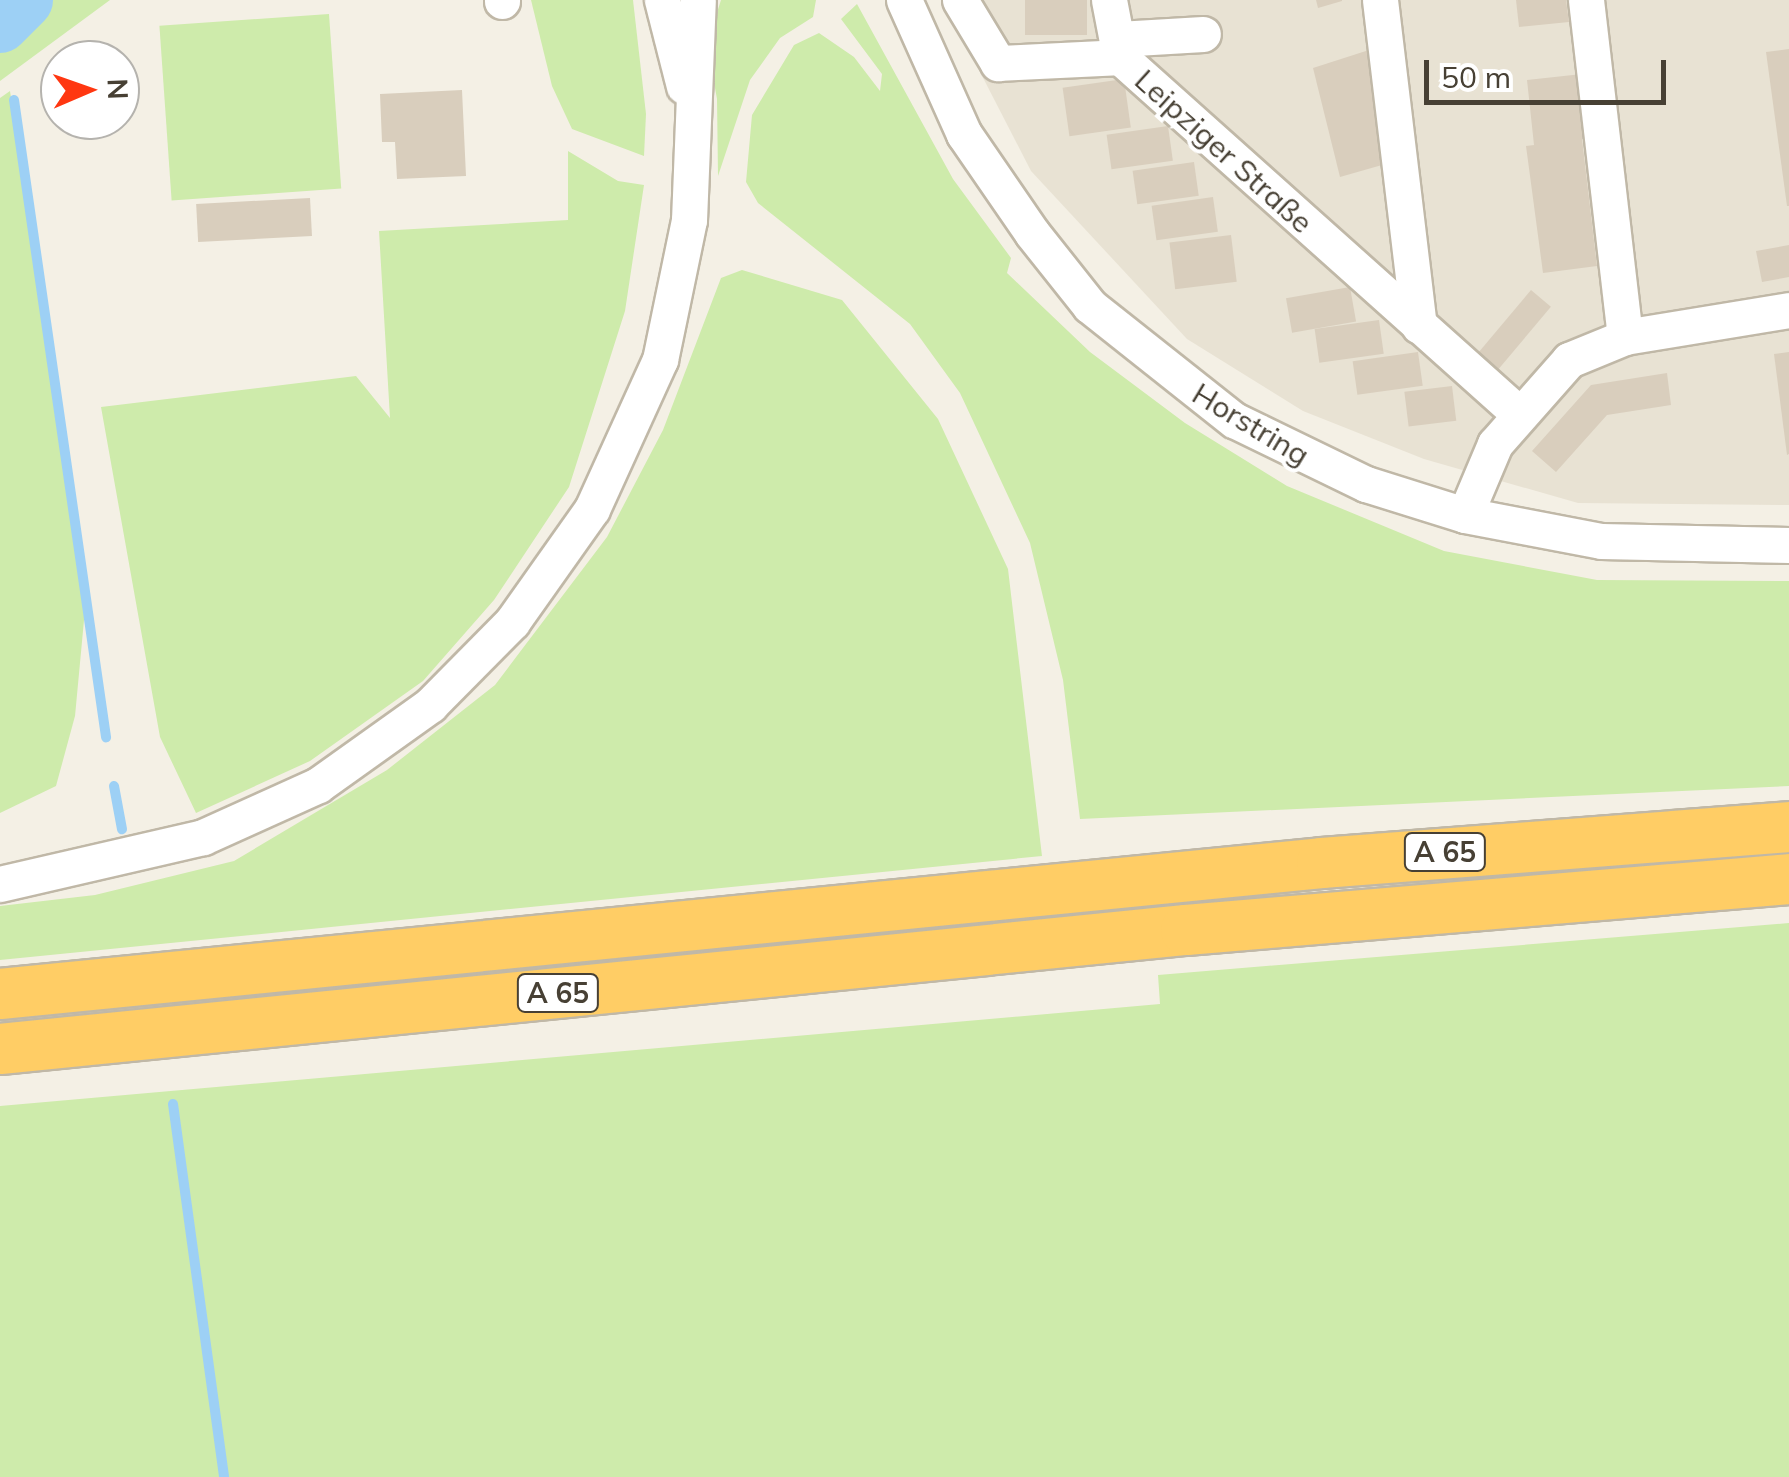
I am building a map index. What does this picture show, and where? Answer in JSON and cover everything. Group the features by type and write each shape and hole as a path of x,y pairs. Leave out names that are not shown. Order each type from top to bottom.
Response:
{"highway":[{"name":"A 65","path":"0,994 1322,863 1789,827"},
{"name":"A 65","path":"0,1049 1168,932 1789,879"}],"street":[{"path":"662,0 663,26 690,103"},
{"path":"0,884 132,858 226,829 318,785 404,726 474,664 558,562 619,457 660,360 690,220 690,103 698,0"},
{"name":"Horstring","path":"904,0 934,78 988,174 1090,306 1234,420 1366,484 1465,516 1601,541 1789,546"},
{"name":"Leipziger Straße","path":"960,0 998,63 1119,48 1518,413"},
{"path":"1110,0 1119,48 1203,34"},
{"path":"1380,0 1419,326"},
{"path":"1586,0 1625,337"},
{"path":"1465,516 1487,460 1518,413 1569,360 1625,337 1789,310"}],"shaded area":[{"path":"943,0 1789,0 1789,505 1578,503 1424,459 1303,411 1187,339 1031,171"}],"green space":[{"path":"0,0 110,0 56,40 40,40 40,52 0,81"},
{"path":"531,0 633,0 646,114 644,156 572,129 552,86"},
{"path":"721,0 816,0 813,17 780,38 750,80 718,176 717,99 707,44"},
{"path":"857,4 953,179 1011,258 1007,273 1090,352 1185,423 1287,486 1444,551 1597,580 1789,581 1789,786 1080,819 1063,680 1030,543 960,393 910,324 758,203 746,182 752,115 794,45 819,33 854,57 880,91 882,74 841,19"},
{"path":"329,14 341,189 172,200 159,26"},
{"path":"10,91 87,588 75,716 56,786 0,813 0,98"},
{"path":"568,151 618,181 644,185 625,311 569,487 494,600 423,681 310,761 196,813 160,737 101,407 356,376 390,418 379,231 568,220"},
{"path":"742,270 842,300 938,419 1008,569 1042,856 0,960 0,906 95,895 234,861 387,770 495,685 607,537 663,430 721,278"},
{"path":"1789,923 1789,1477 0,1477 0,1106 1160,1004 1158,975"}],"building":[{"path":"1025,0 1087,0 1087,35 1025,35"},
{"path":"1316,0 1342,0 1342,1 1318,8"},
{"path":"1516,0 1566,0 1569,22 1519,27"},
{"path":"1789,49 1789,206 1787,206 1766,52"},
{"path":"1369,50 1389,163 1340,177 1313,68"},
{"path":"1582,74 1589,139 1582,139 1597,266 1543,273 1526,146 1534,145 1527,80"},
{"path":"1124,79 1131,128 1069,136 1063,88"},
{"path":"462,90 466,176 397,179 395,142 382,142 380,94"},
{"path":"1168,126 1173,161 1111,169 1107,135"},
{"path":"1194,162 1199,196 1137,204 1133,171"},
{"path":"1213,197 1218,232 1156,240 1152,206"},
{"path":"310,198 312,236 198,242 196,204"},
{"path":"1231,235 1237,282 1175,289 1169,243"},
{"path":"1789,245 1789,277 1762,282 1756,251"},
{"path":"1350,287 1356,321 1292,333 1286,298"},
{"path":"1531,290 1551,307 1498,370 1478,354"},
{"path":"1379,320 1384,354 1319,363 1315,329"},
{"path":"1418,352 1423,386 1357,395 1353,361"},
{"path":"1789,352 1789,454 1787,455 1774,354"},
{"path":"1667,373 1671,405 1607,415 1556,472 1532,451 1591,385"},
{"path":"1452,386 1456,421 1409,427 1404,392"}],"waterway":[{"path":"0,24 24,0"},
{"path":"14,100 106,737"},
{"path":"114,786 122,829"},
{"path":"173,1104 224,1477"}]}
